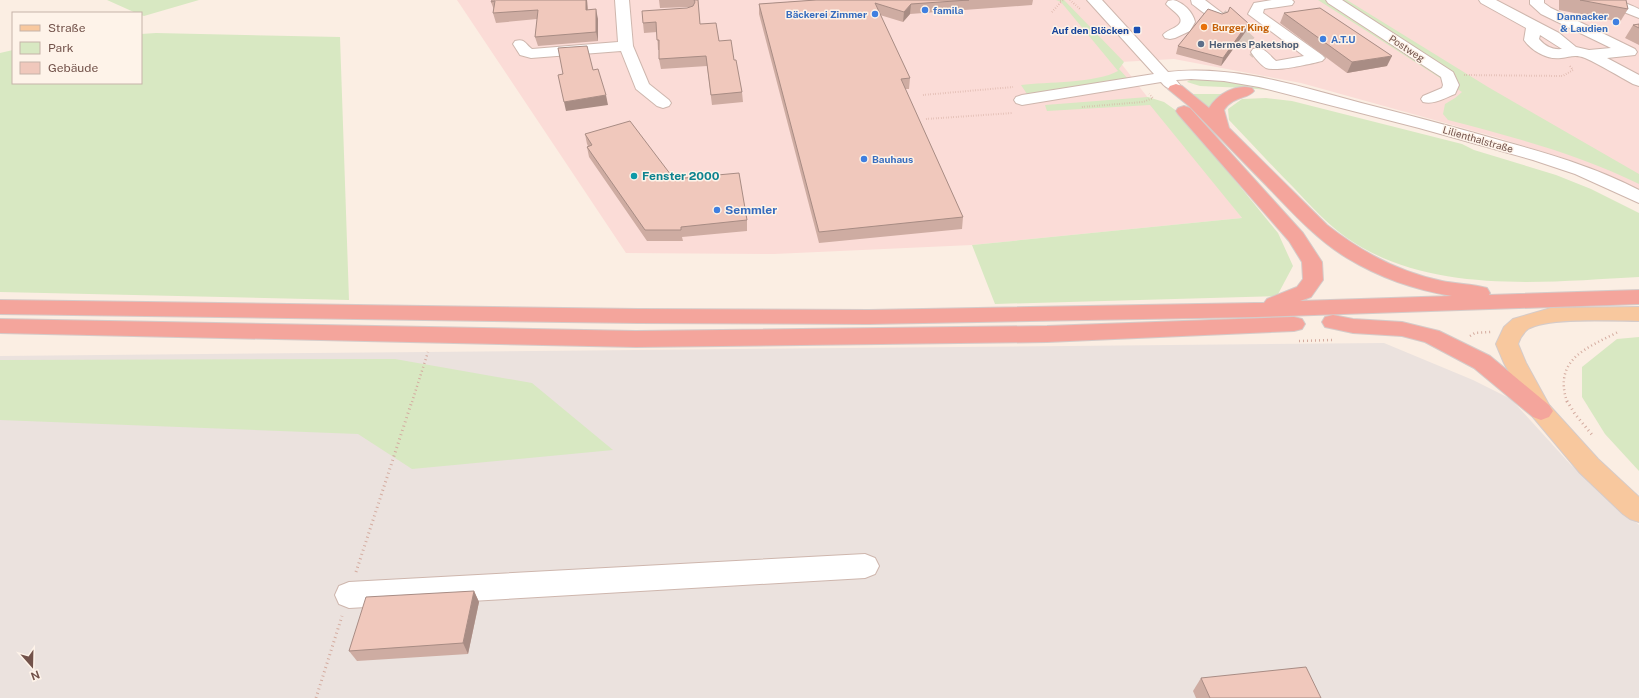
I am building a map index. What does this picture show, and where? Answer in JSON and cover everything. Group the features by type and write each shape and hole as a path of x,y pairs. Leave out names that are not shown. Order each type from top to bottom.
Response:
{"highway":[{"path":"1176,89 1195,103 1314,224 1339,243 1366,260 1398,274 1434,286 1471,293 1515,295 1548,308"},
{"path":"1176,89 1176,102 1296,237 1312,262 1313,280 1304,292 1255,310"},
{"path":"1221,129 1216,110 1220,103 1224,98 1246,91"},
{"path":"0,326 643,339 1047,334 1333,322 1548,308 1639,297"},
{"path":"0,307 638,316 861,317 1255,310 1548,308"},
{"path":"1333,322 1353,326 1402,329 1431,336 1482,362 1542,411"}],"main road":[{"path":"1639,314 1548,308 1521,324 1512,332 1507,344 1514,363 1542,411 1589,466 1639,511"}],"street":[{"path":"622,0 631,15 626,46 642,86 663,103"},
{"name":"Postweg","path":"1333,0 1448,75"},
{"path":"1486,0 1567,45 1564,52 1589,54 1635,52"},
{"path":"1537,0 1537,4 1546,11 1635,52"},
{"path":"1606,0 1639,14"},
{"path":"1096,1 1176,89"},
{"path":"1197,2 1219,16"},
{"path":"1258,52 1274,64 1317,58 1255,14 1259,6 1287,2"},
{"path":"1170,35 1184,28 1188,22 1187,16 1173,4"},
{"path":"520,44 525,52 531,54 626,46"},
{"path":"1589,54 1639,81"},
{"name":"Lilienthalstraße","path":"1164,77 1191,74 1224,76 1311,88 1432,126 1539,156 1581,170 1639,197"},
{"path":"1429,99 1449,91 1451,84 1448,75"},
{"path":"1164,77 1022,100 1176,89"},
{"name":"Lilienthalstraße","path":"1176,89 1246,91 1311,88"},
{"path":"349,595 865,566"}],"path":[{"path":"1052,12 1061,2 1060,0 1064,0"},
{"path":"1448,75 1563,76 1573,70 1564,52"},
{"path":"923,95 1014,87"},
{"path":"926,119 1013,113"},
{"path":"1596,441 1569,406 1565,391 1564,377 1568,365 1575,356 1618,332"},
{"path":"316,698 423,364 429,350"}],"shaded area":[{"path":"457,0 1639,0 1639,189 1585,165 1492,136 1301,83 1174,59 1120,62 1242,218 972,245 774,254 626,253"},
{"path":"1384,343 1473,380 1511,399 1571,465 1639,525 1639,698 0,698 0,356"}],"green space":[{"path":"107,0 199,0 144,16 142,15 142,12 134,12"},
{"path":"1056,0 1064,0 1124,62 1119,69 1130,81 1027,94 1021,85 1085,80 1109,75 1118,71 1061,2"},
{"path":"1318,0 1347,0 1488,87 1639,174 1639,184 1616,173 1569,155 1448,120 1443,114 1445,104 1462,92"},
{"path":"142,34 340,37 349,300 0,292 0,53 12,50 12,84 142,84"},
{"path":"1194,79 1222,80 1291,92 1200,86 1187,82"},
{"path":"1193,94 1225,94 1210,111"},
{"path":"1148,97 1164,102 1181,114 1278,233 1293,266 1277,296 995,304 972,245 1242,218 1150,105 1047,111 1045,105"},
{"path":"1266,98 1292,101 1462,144 1474,150 1556,175 1591,189 1639,213 1639,277 1565,281 1488,281 1450,277 1414,269 1379,256 1347,238 1326,221 1229,120 1228,109 1242,99"},
{"path":"1639,337 1639,471 1605,434 1582,397 1582,367 1617,339"},
{"path":"395,359 532,383 613,450 412,469 358,434 0,420 0,360"}],"building":[{"path":"492,0 586,0 586,10 596,9 596,32 535,37 538,10 493,13 495,1 491,2"},
{"path":"694,0 698,0 700,24 716,23 719,41 731,40 734,60 736,60 742,92 711,95 706,56 659,59 659,40 657,40 656,22 643,23 642,11 687,8 693,6 695,2"},
{"name":"Bauhaus","path":"816,0 969,0 911,4 904,12 875,3 910,78 901,79 963,217 819,232 759,4"},
{"path":"1580,0 1626,0 1628,9"},
{"path":"1230,7 1248,23 1223,58 1178,46 1208,9 1222,14 1228,12"},
{"path":"1320,8 1392,56 1352,62 1284,13"},
{"path":"1639,24 1639,28 1633,25"},
{"path":"587,46 593,70 598,69 606,95 564,102 558,75 563,74 558,48"},
{"path":"630,121 674,179 739,173 747,220 681,227 681,230 645,230 587,147 592,145 585,134"},
{"path":"474,591 463,643 349,651 366,597"},
{"path":"1306,667 1321,698 1210,698 1201,678"}],"tunnel":[{"path":"1220,16 1258,52"}],"place":[{"name":"famila","path":"925,10"},
{"name":"Bäckerei Zimmer","path":"875,14"},
{"name":"Dannacker & Laudien","path":"1616,22"},
{"name":"Burger King","path":"1204,27"},
{"name":"Auf den Blöcken","path":"1137,30"},
{"name":"A.T.U","path":"1323,39"},
{"name":"Hermes Paketshop","path":"1201,44"},
{"name":"Bauhaus","path":"864,159"},
{"name":"Fenster 2000","path":"634,176"},
{"name":"Semmler","path":"717,210"}]}
